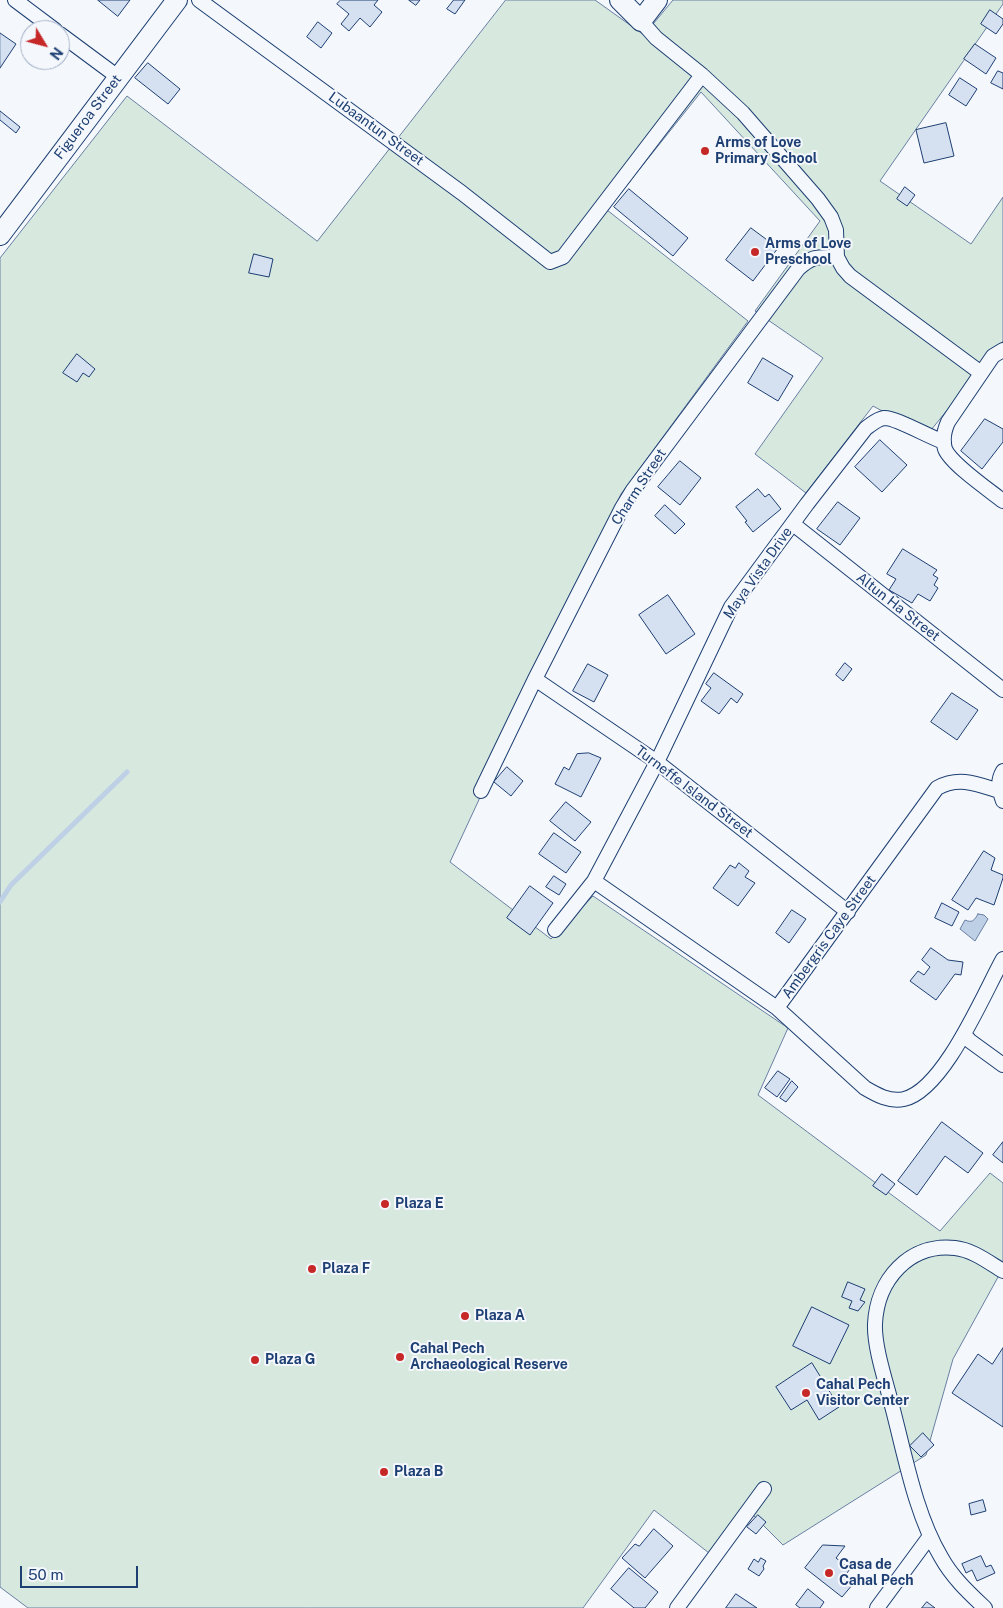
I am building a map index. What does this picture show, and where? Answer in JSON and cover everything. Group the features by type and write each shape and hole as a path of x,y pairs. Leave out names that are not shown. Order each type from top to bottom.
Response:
{"street":[{"path":"14,0 41,20"},
{"name":"Figueroa Street","path":"0,235 177,0"},
{"name":"Lubaantun Street","path":"199,0 454,187 550,262 563,257 702,75"},
{"path":"620,0 656,38 702,75 743,113 818,199 831,217 836,230 837,257 843,268 861,286 981,373"},
{"path":"641,21 657,0"},
{"path":"70,41 118,77"},
{"name":"Charm Street","path":"481,791 535,679 633,490 798,269 808,260 818,257 837,257"},
{"path":"1003,350 993,356 948,422 944,432 944,442 950,458 1003,501"},
{"name":"Maya Vista Drive","path":"555,930 594,881 657,762 731,607 866,428 875,421 884,418 893,419 931,438 944,442"},
{"name":"Altun Ha Street","path":"793,524 1003,690"},
{"name":"Turneffe Island Street","path":"535,679 657,762 848,912"},
{"path":"1001,796 998,782 1003,771"},
{"name":"Ambergris Caye Street","path":"594,881 777,1008 938,788 959,780 1001,796"},
{"path":"777,1008 864,1088 880,1097 892,1100 906,1099 921,1090 935,1076 964,1034 1003,959"},
{"path":"964,1034 970,1041 1003,1066"},
{"path":"985,1608 963,1588 951,1573 930,1536 917,1500 879,1357 875,1326 878,1304 884,1285 897,1268 914,1255 936,1248 956,1248 976,1255 1003,1271"},
{"path":"677,1608 764,1488"},
{"path":"877,1608 930,1536"}],"shaded area":[{"path":"506,0 595,0 644,35 673,0 1003,0 1003,4 880,181 971,244 1003,197 1003,341 927,435 873,406 806,493 755,454 823,358 755,311 820,221 701,92 607,210 748,321 621,494 450,862 551,939 593,896 788,1028 758,1095 940,1231 990,1173 1003,1183 1003,1268 953,1359 926,1455 783,1545 745,1507 709,1553 654,1510 583,1608 28,1608 0,1587 0,258 127,96 317,241"}],"water":[{"path":"978,914 984,915 988,919 975,941 960,929 965,920 973,921"}],"building":[{"path":"98,0 130,0 118,16"},
{"path":"341,0 378,0 374,5 382,12 370,27 360,18 349,31 341,24 349,14 337,4"},
{"path":"409,0 420,0 416,5"},
{"path":"454,0 465,0 455,14 447,9"},
{"path":"990,10 1003,19 1003,24 996,34 981,24"},
{"path":"318,22 332,33 321,48 307,37"},
{"path":"0,33 16,44 0,68"},
{"path":"975,44 996,58 986,74 964,59"},
{"path":"148,63 180,89 168,104 135,78"},
{"path":"998,71 1003,73 1003,89 991,83"},
{"path":"960,78 977,89 966,106 949,95"},
{"path":"0,111 20,127 16,133 0,120"},
{"path":"946,123 954,156 924,163 916,130"},
{"path":"905,187 915,195 907,206 897,199"},
{"path":"629,189 688,238 673,256 614,207"},
{"path":"751,228 778,248 753,281 726,260"},
{"path":"254,254 273,259 269,277 249,273"},
{"path":"77,354 95,369 89,377 83,373 77,382 63,373"},
{"path":"763,358 793,376 778,401 748,383"},
{"path":"985,419 1003,429 1003,442 982,469 961,451"},
{"path":"880,440 907,465 882,492 855,467"},
{"path":"680,461 701,478 680,505 658,487"},
{"path":"758,489 765,497 769,494 781,509 753,532 736,507"},
{"path":"838,502 860,518 840,545 817,529"},
{"path":"665,505 685,524 675,534 655,516"},
{"path":"903,549 937,570 933,575 938,578 934,585 938,588 930,601 918,594 912,603 889,590 896,579 887,574"},
{"path":"668,595 695,634 666,654 639,615"},
{"path":"845,663 852,669 843,681 836,675"},
{"path":"588,664 608,675 594,702 573,691"},
{"path":"714,673 743,694 737,703 731,698 719,714 701,701 711,688 706,684"},
{"path":"952,693 978,710 957,740 931,722"},
{"path":"589,753 601,758 581,797 555,784 564,767 569,770 577,754"},
{"path":"507,767 523,781 511,796 494,782"},
{"path":"566,802 591,822 575,841 550,821"},
{"path":"554,833 581,852 566,873 539,854"},
{"path":"984,851 995,858 991,870 1003,875 1003,878 994,905 976,898 968,910 952,900"},
{"path":"739,863 749,871 745,877 755,883 738,906 713,888 730,865 735,868"},
{"path":"554,876 566,884 559,895 546,887"},
{"path":"530,886 553,903 530,935 507,918"},
{"path":"942,903 959,912 952,926 935,918"},
{"path":"792,910 806,919 789,943 776,933"},
{"path":"931,948 948,960 963,962 961,975 955,974 936,1000 910,981 918,971 924,975 930,967 922,960"},
{"path":"778,1071 790,1079 777,1097 765,1088"},
{"path":"792,1081 798,1087 786,1102 780,1098"},
{"path":"942,1122 983,1153 968,1173 945,1156 917,1195 898,1181"},
{"path":"1003,1142 1003,1163 993,1155"},
{"path":"882,1174 895,1184 886,1195 873,1186"},
{"path":"848,1282 865,1289 860,1300 865,1302 858,1311 849,1308 852,1301 842,1297"},
{"path":"812,1307 849,1325 830,1364 793,1346"},
{"path":"1003,1348 1003,1427 952,1393 978,1354 992,1364"},
{"name":"Cahal Pech Visitor Center","path":"812,1363 839,1407 819,1420 807,1400 791,1410 776,1387"},
{"path":"923,1433 934,1445 921,1457 910,1446"},
{"path":"983,1500 986,1511 971,1515 969,1504"},
{"path":"758,1515 766,1522 756,1534 747,1527"},
{"path":"654,1529 673,1546 645,1578 622,1558 635,1544 639,1546"},
{"name":"Casa de Cahal Pech","path":"823,1545 845,1546 836,1558 850,1569 844,1577 853,1584 842,1597 805,1568"},
{"path":"981,1556 986,1567 991,1565 995,1573 977,1581 972,1570 966,1573 962,1564"},
{"path":"761,1558 766,1561 763,1566 764,1569 759,1576 748,1569 754,1559 758,1562"},
{"path":"629,1568 658,1592 645,1608 634,1608 611,1589"},
{"path":"808,1589 824,1602 820,1608 800,1608 796,1605"},
{"path":"736,1594 757,1608 726,1608"},
{"path":"927,1602 935,1608 922,1608"}],"waterway":[{"path":"0,902 11,885 127,772"}],"place":[{"name":"Arms of Love Primary School","path":"705,151"},
{"name":"Arms of Love Preschool","path":"755,252"},
{"name":"Plaza E","path":"385,1204"},
{"name":"Plaza F","path":"312,1269"},
{"name":"Plaza A","path":"465,1316"},
{"name":"Cahal Pech Archaeological Reserve","path":"400,1357"},
{"name":"Plaza G","path":"255,1360"},
{"name":"Cahal Pech Visitor Center","path":"806,1393"},
{"name":"Plaza B","path":"384,1472"},
{"name":"Casa de Cahal Pech","path":"829,1573"}]}
